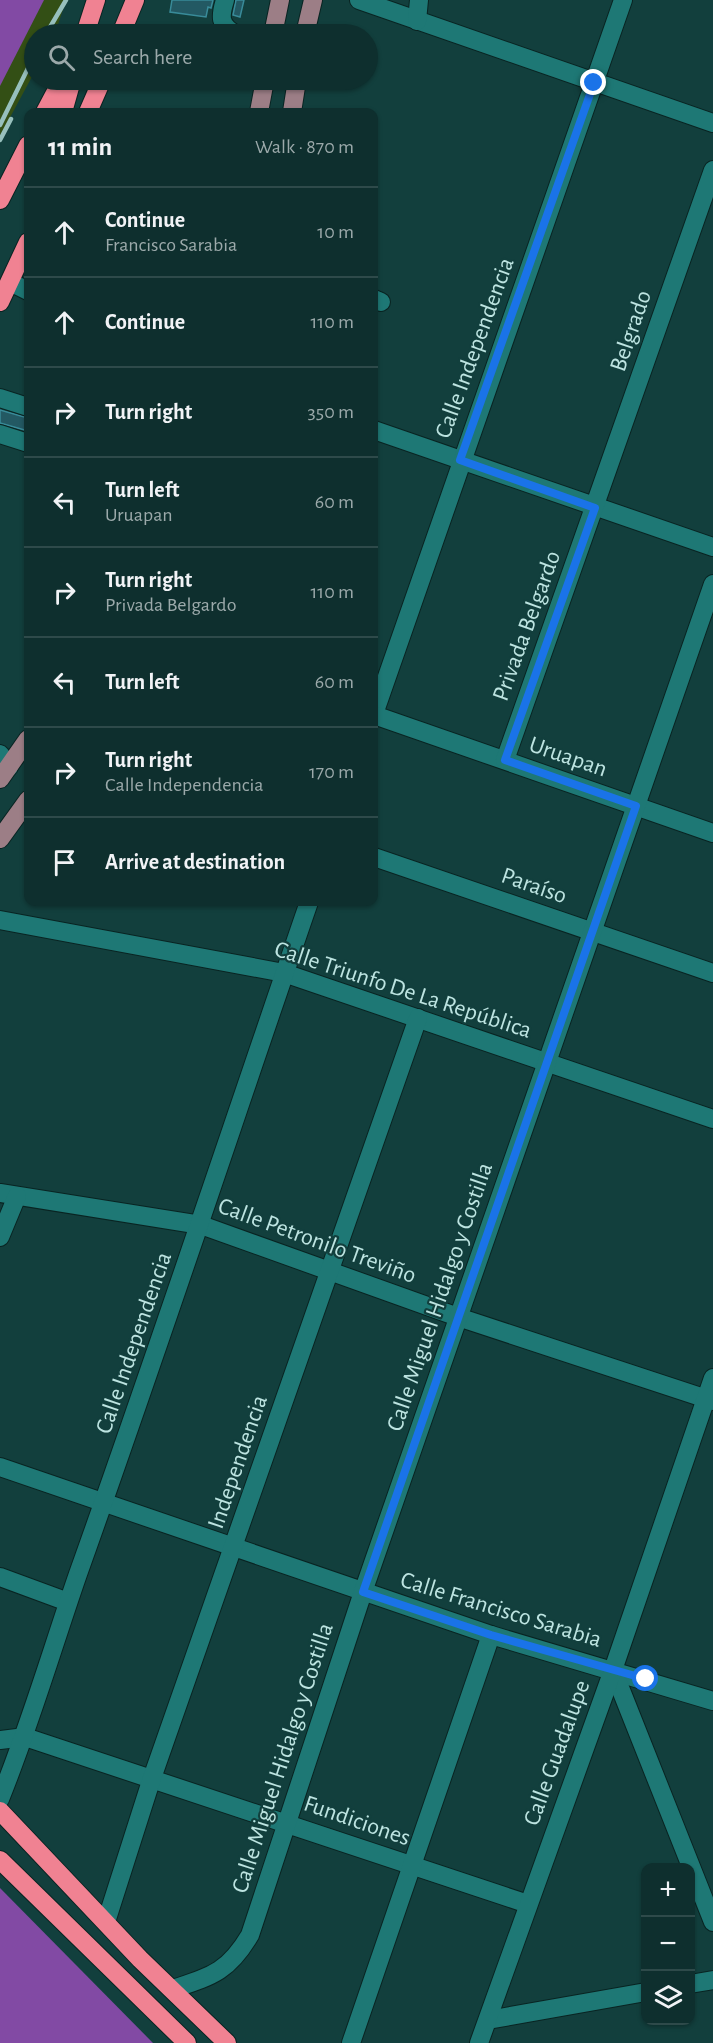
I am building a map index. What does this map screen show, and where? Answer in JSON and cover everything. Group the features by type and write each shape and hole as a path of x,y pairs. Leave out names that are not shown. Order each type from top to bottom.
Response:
{"highway":[{"path":"88,24 96,0"},
{"path":"125,24 135,0"},
{"path":"47,108 57,90"},
{"path":"64,108 69,90"},
{"path":"90,108 98,90"},
{"path":"0,200 24,153"},
{"path":"0,302 24,251"},
{"path":"0,1811 140,1959 228,2043"},
{"path":"0,1860 187,2043"}],"main road":[{"path":"275,24 280,0"},
{"path":"307,24 313,0"},
{"path":"260,108 263,90"},
{"path":"293,108 295,90"},
{"path":"3,767 24,743"},
{"path":"0,839 24,806"}],"street":[{"path":"223,24 220,16 225,0"},
{"path":"417,21 418,0"},
{"name":"Calle Independencia","path":"378,702 460,460 623,0"},
{"path":"364,1 713,123"},
{"name":"Belgrado","path":"595,508 713,170"},
{"path":"10,282 24,289"},
{"path":"0,398 24,406"},
{"path":"378,431 713,547"},
{"path":"0,434 24,442"},
{"name":"Privada Belgardo","path":"505,760 595,508"},
{"name":"Calle Miguel Hidalgo y Costilla","path":"173,1989 217,1972 230,1964 253,1928 363,1592 713,584"},
{"name":"Uruapan","path":"378,715 713,833"},
{"name":"Paraíso","path":"378,858 713,973"},
{"name":"Calle Independencia","path":"0,1798 25,1737 68,1602 201,1225 308,906"},
{"name":"Calle Triunfo De La República","path":"0,920 284,973 713,1119"},
{"name":"Independencia","path":"106,1922 152,1781 418,1018"},
{"path":"0,1237 9,1194"},
{"name":"Calle Petronilo Treviño","path":"9,1194 201,1225 458,1317 709,1399"},
{"name":"Calle Guadalupe","path":"479,2043 709,1399 713,1378"},
{"name":"Calle Francisco Sarabia","path":"0,1467 491,1635 713,1701"},
{"path":"0,1577 68,1602"},
{"path":"351,2043 491,1635"},
{"path":"613,1670 713,1922"},
{"name":"Fundiciones","path":"0,1740 25,1737 528,1904"},
{"path":"695,1983 713,1980"},
{"path":"488,2020 641,1993"}],"green space":[{"path":"0,0 66,0 58,24 24,24 25,90 0,136"}],"shaded area":[{"path":"0,0 44,0 32,24 24,24 24,39 0,86"},
{"path":"0,1888 153,2043 0,2043"}],"building":[{"path":"172,0 213,0 211,8 208,7 206,17 170,12"},
{"path":"236,0 244,0 240,17 233,15"},
{"path":"0,410 24,417 24,430 0,423"}],"railway":[{"path":"52,24 66,0"},
{"path":"0,125 24,76"},
{"path":"0,140 11,119"}],"route":[{"path":"594,83 460,460 595,508 505,760 636,806 363,1592 491,1635 646,1679"}]}
